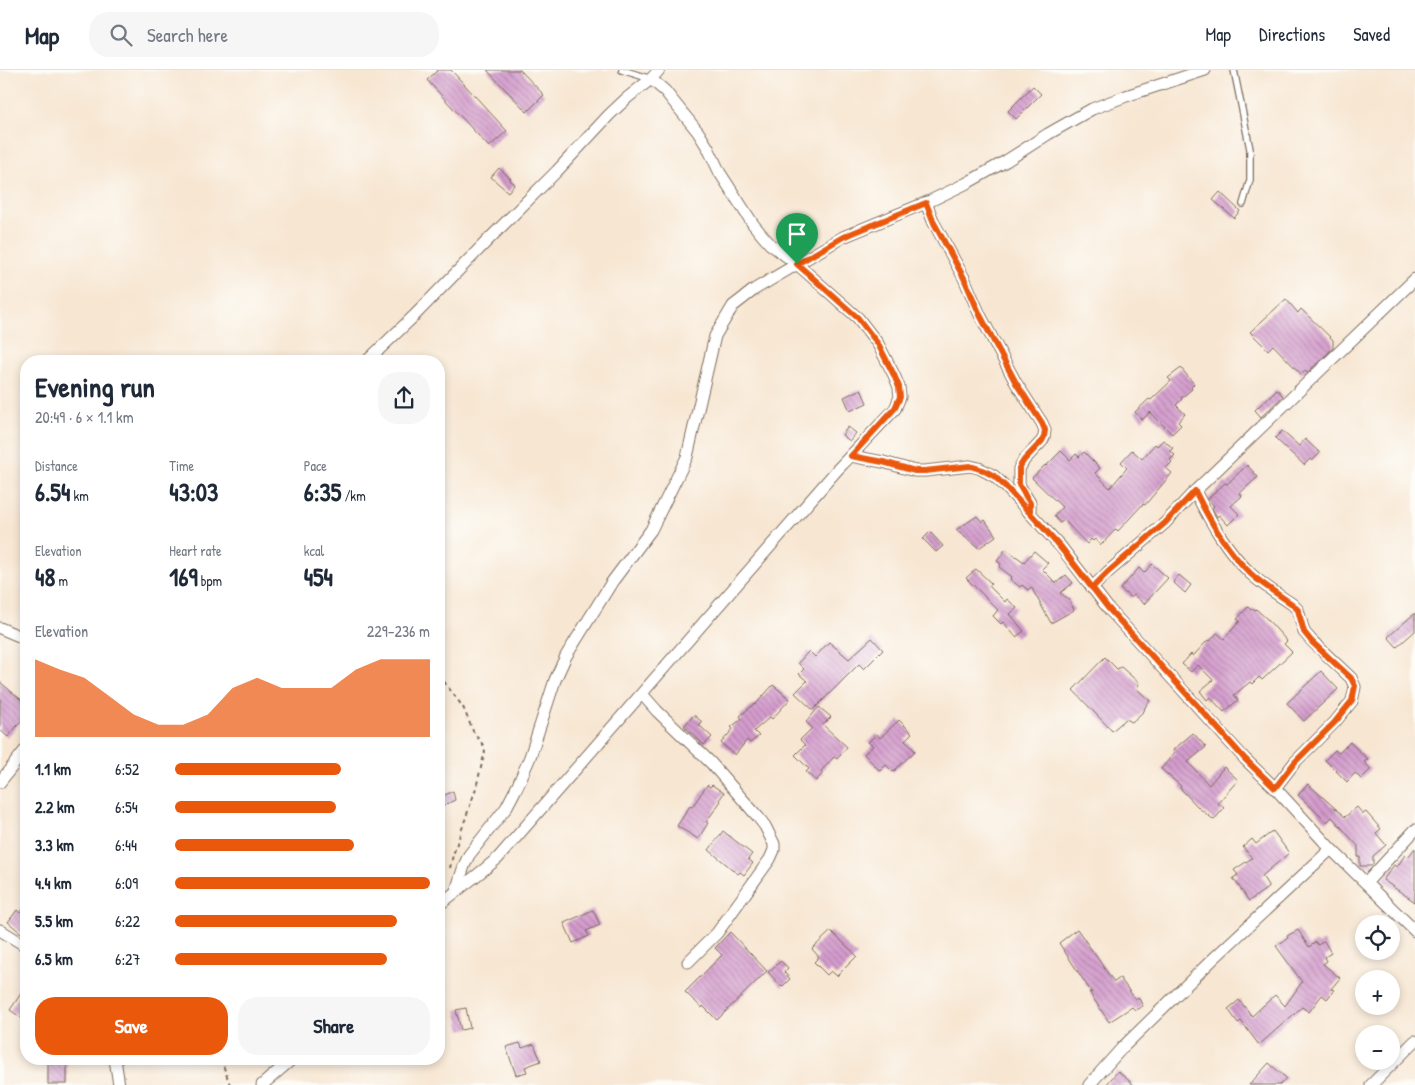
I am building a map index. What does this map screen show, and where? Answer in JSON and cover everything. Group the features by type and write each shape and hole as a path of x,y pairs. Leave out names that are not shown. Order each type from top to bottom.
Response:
{"street":[{"path":"373,355 557,171 609,115 659,70"},
{"path":"456,891 469,855 506,808 518,785 530,757 555,680 563,662 612,582 651,530 687,457 715,336 733,306 755,289 843,237 926,203 967,183 1092,109 1204,70"},
{"path":"445,900 498,858 798,514 895,408 900,397 899,387 878,344 858,318 797,264 770,244 754,224 720,172 708,148 694,127 665,91 651,79"},
{"path":"926,203 934,223 964,278 980,315 1016,383 1045,430 1042,441 1019,468 1019,485 1030,503 1030,513"},
{"path":"1092,588 1165,523 1195,491 1415,279"},
{"path":"851,456 915,471 964,466 975,467 994,476 1061,547 1092,588 1234,746 1331,849 1415,931"},
{"path":"1195,491 1216,532 1234,555 1252,574 1298,610 1304,632 1312,642 1351,678 1355,686 1352,701 1335,722 1295,762 1275,788"},
{"path":"0,628 20,636"},
{"path":"642,694 711,763 751,808 765,826 774,844 774,850 770,859 727,920 717,933 688,962"},
{"path":"0,782 20,757"},
{"path":"1366,883 1415,830"},
{"path":"1089,1085 1122,1048 1212,960 1331,849"},
{"path":"0,930 20,942"},
{"path":"1371,1085 1415,1040"},
{"path":"116,1065 119,1085"},
{"path":"262,1085 285,1065"}],"lane":[{"path":"622,70 651,79"},
{"path":"1234,70 1250,149 1250,180 1243,204"}],"path":[{"path":"445,683 463,707 473,731 485,751 476,788 453,855 449,875"},
{"path":"223,1065 230,1085"}],"building":[{"path":"438,70 451,70 507,131 489,147 427,80"},
{"path":"487,70 520,70 544,95 527,112"},
{"path":"1033,86 1041,94 1016,119 1008,111"},
{"path":"499,168 515,184 508,192 491,177"},
{"path":"1220,192 1240,211 1234,218 1213,200"},
{"path":"1286,299 1298,313 1301,309 1333,340 1333,348 1307,373 1305,371 1301,374 1273,345 1268,350 1250,332"},
{"path":"1181,368 1194,384 1191,387 1192,389 1176,405 1185,414 1178,422 1181,425 1172,434 1150,412 1142,420 1135,412 1171,381 1168,378"},
{"path":"861,389 867,403 850,411 844,397"},
{"path":"1277,389 1283,396 1261,417 1255,410"},
{"path":"848,427 856,433 850,441 842,435"},
{"path":"1282,431 1299,446 1305,439 1320,453 1312,461 1310,459 1304,465 1275,438"},
{"path":"1163,440 1173,448 1170,451 1175,455 1170,460 1172,462 1166,468 1172,473 1145,505 1143,504 1118,531 1116,529 1101,545 1095,539 1093,541 1091,539 1087,544 1064,520 1060,523 1054,516 1062,507 1032,478 1061,451 1070,460 1076,454 1079,457 1084,452 1100,468 1095,473 1110,488 1127,468 1121,462 1132,450 1142,459 1155,444 1157,446"},
{"path":"1247,465 1258,477 1240,493 1242,496 1231,506 1239,514 1228,525 1219,515 1217,517 1212,508 1214,506 1208,499"},
{"path":"977,516 982,522 985,520 996,536 979,548 956,530"},
{"path":"930,532 943,546 936,552 923,539"},
{"path":"1006,549 1024,562 1034,551 1048,563 1042,569 1056,583 1066,575 1073,583 1060,593 1069,599 1074,610 1051,623 1031,587 1028,590 1022,585 1020,587 1010,579 1012,577 999,567 1001,564 997,561"},
{"path":"1152,564 1168,578 1144,604 1134,595 1131,598 1120,589 1139,568 1144,573"},
{"path":"976,569 992,584 989,586 1005,602 1007,599 1017,608 1010,614 1024,631 1016,637 1003,622 1001,624 993,616 998,610 966,578"},
{"path":"1179,575 1191,585 1185,593 1173,582"},
{"path":"1248,607 1251,610 1253,608 1256,609 1267,619 1287,641 1284,644 1292,652 1262,680 1259,677 1252,684 1250,682 1234,695 1238,700 1224,712 1210,697 1207,700 1200,691 1213,680 1198,665 1191,672 1182,664 1191,654 1193,656 1217,633 1224,639 1240,621 1237,619"},
{"path":"1415,613 1415,631 1397,647 1388,637"},
{"path":"872,638 883,650 864,669 859,664 813,710 795,693 807,681 799,674 804,669 798,663 809,651 815,657 829,642 849,659"},
{"path":"1105,657 1117,669 1121,667 1139,683 1137,689 1150,701 1144,711 1132,722 1126,719 1112,731 1073,690"},
{"path":"1321,671 1338,689 1304,721 1287,703"},
{"path":"0,682 20,699 20,722 8,737 0,730"},
{"path":"773,685 790,699 772,719 770,717 754,731 759,736 750,743 747,740 735,755 721,743 733,729 731,727 742,719 740,716 755,705"},
{"path":"819,707 831,717 823,725 847,747 837,759 834,757 821,771 823,773 816,781 806,772 809,769 795,755 805,745 800,740 812,728 806,722"},
{"path":"694,715 702,722 699,725 712,737 704,745 684,726"},
{"path":"899,720 912,733 905,740 915,751 893,772 886,765 880,771 864,754 873,746 868,742 877,734 880,738"},
{"path":"1193,733 1206,747 1188,762 1209,785 1224,767 1238,780 1218,803 1224,808 1214,820 1199,808 1180,788 1181,786 1161,769 1175,752 1173,750"},
{"path":"1350,742 1368,759 1364,762 1371,769 1361,779 1355,773 1347,782 1325,760 1335,750 1339,753"},
{"path":"1308,784 1345,817 1357,807 1363,814 1366,812 1381,829 1376,833 1386,845 1373,856 1373,864 1371,866 1360,866 1358,846 1332,817 1327,822 1298,795"},
{"path":"707,785 710,787 712,785 724,793 698,839 677,826"},
{"path":"453,791 455,800 445,805 445,795"},
{"path":"723,831 752,854 748,859 753,863 744,875 740,872 738,874 709,850"},
{"path":"1273,831 1289,853 1262,876 1269,887 1249,901 1233,878 1238,875 1234,870 1252,858 1243,847 1252,839 1256,844"},
{"path":"1415,848 1415,902 1383,880 1394,865 1397,867 1405,855 1408,857"},
{"path":"17,910 20,913 20,932 8,922"},
{"path":"593,910 600,925 586,931 589,936 573,943 564,923"},
{"path":"1077,929 1114,982 1120,978 1135,999 1138,997 1143,1006 1135,1010 1132,1007 1109,1022 1059,943"},
{"path":"1298,930 1309,947 1316,942 1318,945 1324,941 1331,953 1325,957 1327,961 1323,964 1340,978 1331,989 1334,990 1327,999 1322,995 1309,1012 1302,1007 1259,1045 1241,1021 1238,1023 1228,1009 1239,1000 1252,1016 1275,995 1285,1006 1302,982 1276,946 1288,938 1287,936"},
{"path":"831,931 857,956 837,976 831,971 827,975 814,962 819,957 812,949"},
{"path":"730,932 767,971 717,1020 685,992 722,955 715,948"},
{"path":"781,961 788,968 784,972 790,979 782,987 768,972"},
{"path":"20,995 20,1017 10,1010"},
{"path":"466,1008 470,1028 461,1030 456,1010"},
{"path":"520,1043 522,1048 534,1044 541,1061 525,1067 527,1072 516,1075 506,1047"},
{"path":"1269,1063 1286,1078 1280,1085 1249,1085"},
{"path":"48,1065 67,1065 67,1084 48,1084"},
{"path":"1118,1071 1134,1085 1106,1085"}],"route":[{"path":"797,264 843,237 926,203 934,223 964,278 973,302 1016,383 1045,430 1042,441 1019,468 1019,485 1030,503 1030,513 1061,547 1075,565 1092,588 1165,523 1195,491 1216,532 1234,555 1252,574 1298,610 1304,632 1312,642 1351,678 1355,686 1352,701 1335,722 1295,762 1275,788 1245,759 1108,608 1092,588 1061,547 994,476 970,466 915,471 851,456 887,419 895,408 900,397 899,387 878,344 869,331 858,318 797,264"}]}
